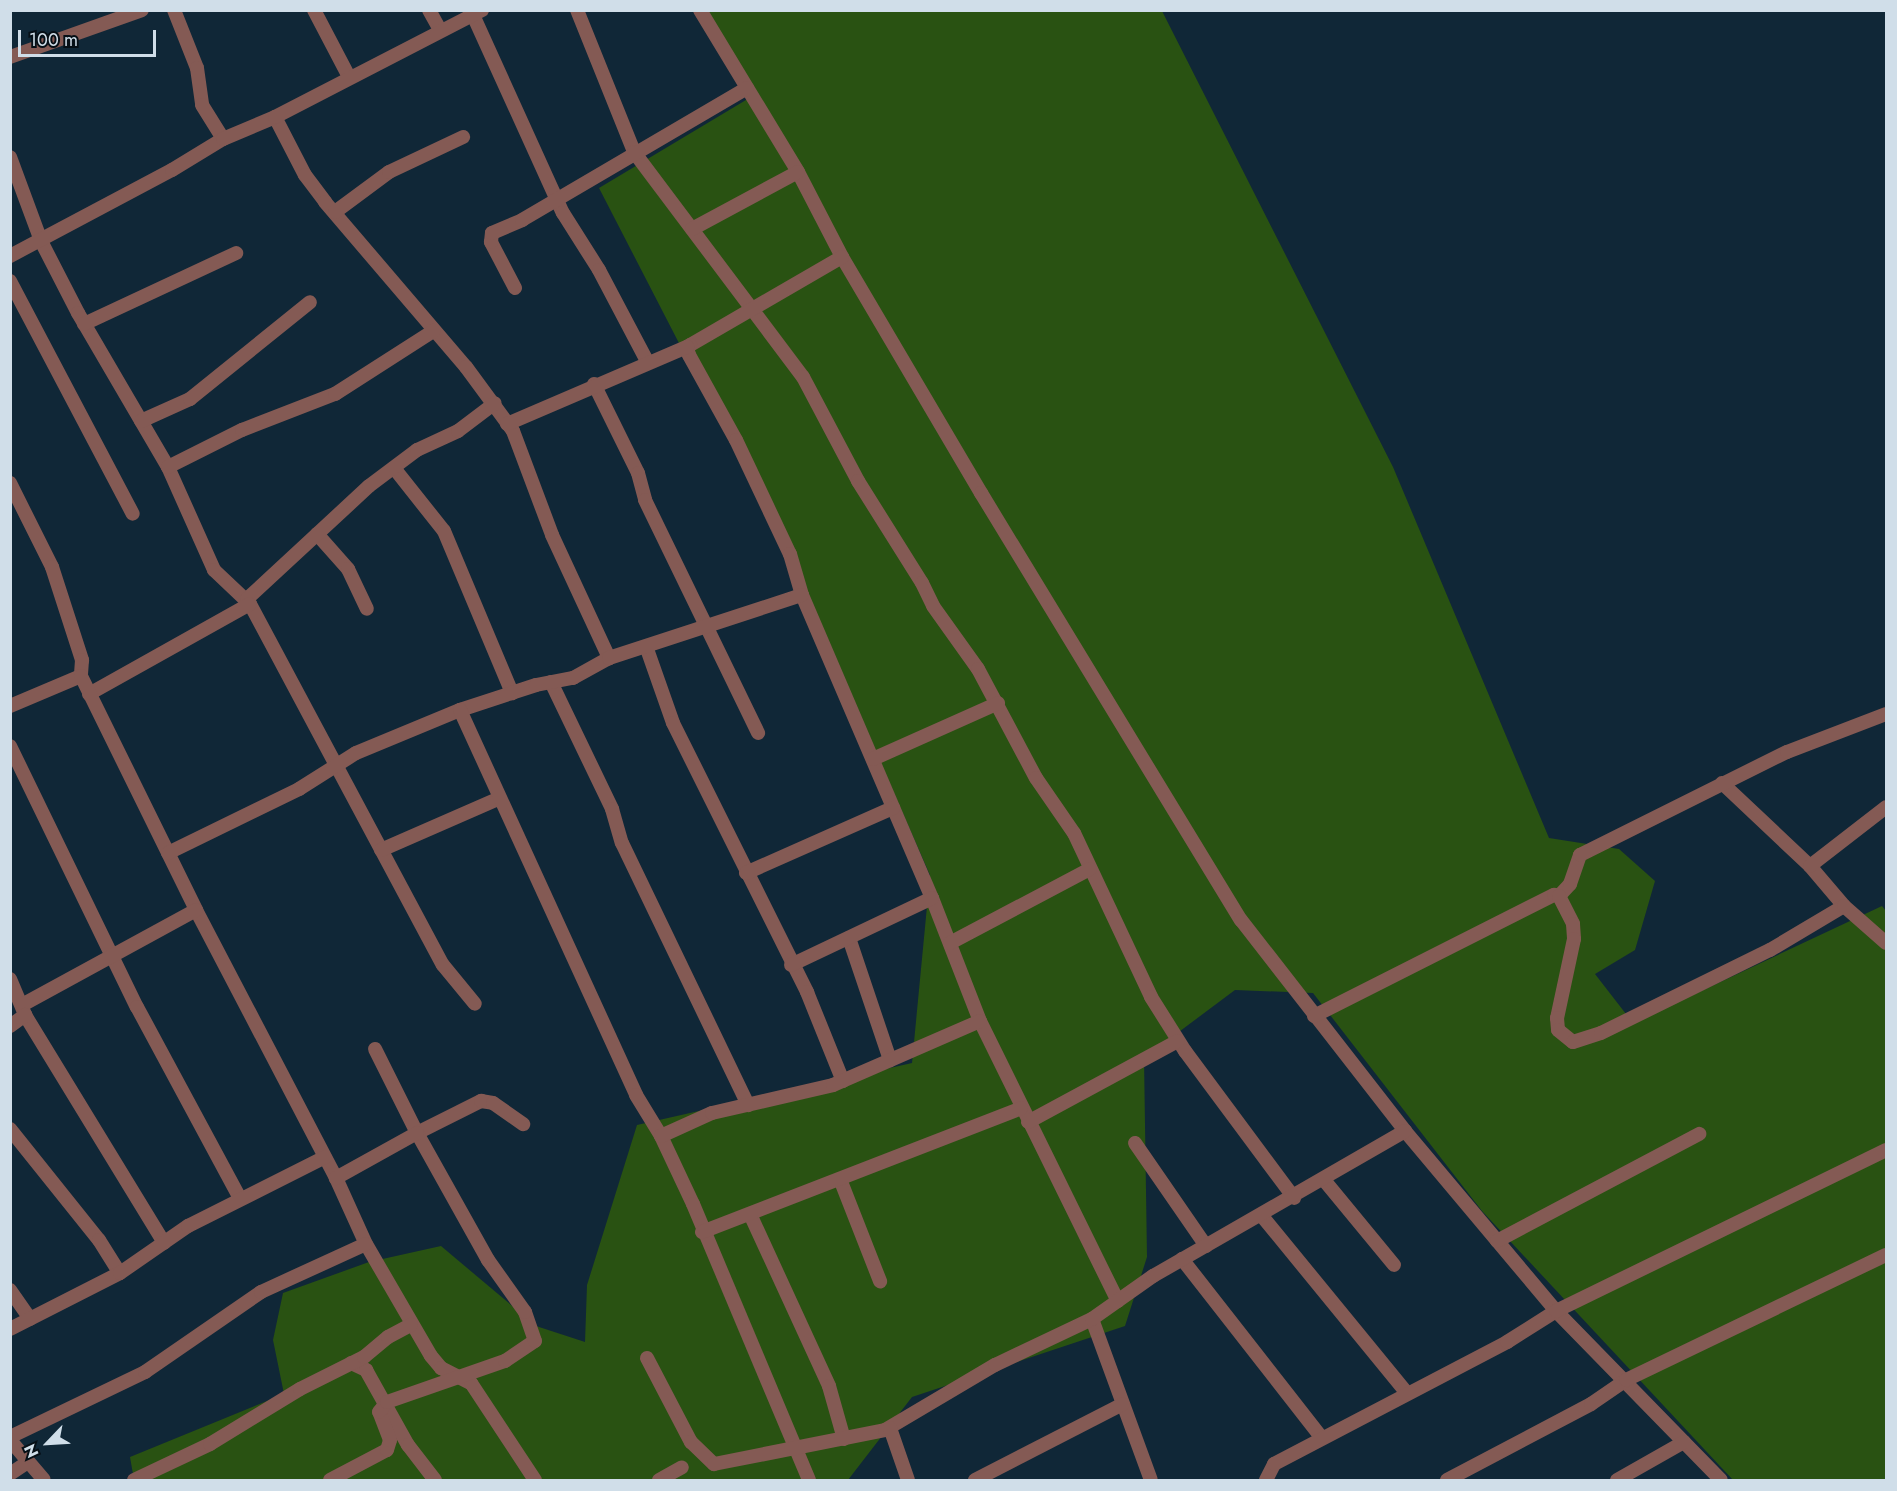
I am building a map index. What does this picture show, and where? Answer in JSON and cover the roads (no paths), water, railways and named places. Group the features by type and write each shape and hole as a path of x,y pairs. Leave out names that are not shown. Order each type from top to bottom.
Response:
{"street":[{"path":"10,57 142,10"},
{"path":"174,10 197,68 202,105 223,139"},
{"path":"314,10 349,77"},
{"path":"429,10 440,30"},
{"path":"577,10 634,152 749,309 803,377 858,482 922,583 933,606 998,703 1036,778 1074,833 1151,997 1178,1041 1294,1198"},
{"path":"700,10 798,172 842,257 1241,920 1405,1131 1556,1311 1626,1380 1721,1480"},
{"path":"10,256 223,139 275,117 440,30 477,13 557,199 648,363"},
{"path":"514,288 489,237 747,88"},
{"path":"275,117 305,175 495,403 539,494 552,536 609,658"},
{"path":"335,212 389,172 463,137"},
{"path":"10,157 41,241 84,324 168,467 214,570 248,601 443,965 475,1004"},
{"path":"692,229 798,172"},
{"path":"84,324 236,253"},
{"path":"507,424 594,384 687,347 842,257"},
{"path":"10,281 133,514"},
{"path":"141,422 190,399 310,302"},
{"path":"168,467 242,430 335,394 433,331"},
{"path":"687,347 790,554 802,595 932,898 980,1021 1118,1301"},
{"path":"594,384 758,733"},
{"path":"89,694 248,601 317,534 394,468 417,450 458,431 495,403"},
{"path":"394,468 444,531 512,693"},
{"path":"10,483 52,567 82,660 81,676 89,694 196,910 336,1178 366,1244 411,1325 441,1368 463,1376 481,1396 535,1480"},
{"path":"317,534 348,569 368,609"},
{"path":"168,853 299,789 336,765 460,710 512,693 573,678 609,658 646,649 705,624 802,595"},
{"path":"646,649 673,723 824,1030 843,1081"},
{"path":"10,706 81,676"},
{"path":"551,682 612,809 622,843 748,1105"},
{"path":"873,759 998,703"},
{"path":"460,710 498,799 636,1095 661,1136 798,1448 809,1480"},
{"path":"1314,1016 1462,938 1545,898 1559,896 1570,884 1580,855 1787,752 1887,714"},
{"path":"10,746 112,955 240,1198"},
{"path":"1722,783 1810,866 1844,906 1887,943"},
{"path":"381,850 498,799"},
{"path":"1810,866 1887,807"},
{"path":"746,873 893,808"},
{"path":"950,943 1090,869"},
{"path":"1559,896 1573,924 1574,939 1557,1018 1558,1030 1573,1042 1601,1033 1770,950 1844,906"},
{"path":"791,965 932,898"},
{"path":"10,1026 23,1010 112,955 196,910"},
{"path":"849,938 890,1060"},
{"path":"10,979 23,1010 164,1243"},
{"path":"661,1136 712,1113 843,1081 980,1021"},
{"path":"1028,1122 1178,1041"},
{"path":"330,1480 387,1449 390,1440 379,1412 387,1402 463,1376 526,1350 535,1341 534,1333 516,1297 488,1260 417,1133 375,1049"},
{"path":"336,1178 481,1101 493,1103 523,1124"},
{"path":"702,1232 1021,1108"},
{"path":"10,1129 99,1240 120,1273"},
{"path":"647,1358 691,1442 708,1461 726,1464 890,1428 956,1386 1092,1319 1182,1259 1294,1198 1405,1131"},
{"path":"1497,1241 1699,1134"},
{"path":"1135,1143 1206,1246"},
{"path":"1266,1480 1274,1464 1507,1342 1556,1311 1887,1150"},
{"path":"10,1329 120,1273 164,1243 240,1198 324,1157"},
{"path":"840,1179 880,1281"},
{"path":"1324,1180 1394,1265"},
{"path":"750,1214 829,1386 844,1439"},
{"path":"1262,1216 1407,1393"},
{"path":"44,1480 10,1438 145,1372 261,1292 366,1244"},
{"path":"1447,1480 1581,1409 1626,1380 1887,1255"},
{"path":"1182,1259 1322,1438"},
{"path":"10,1290 30,1318"},
{"path":"1092,1319 1151,1480"},
{"path":"134,1480 210,1444 351,1363 411,1325"},
{"path":"351,1363 366,1370 387,1402 408,1445 435,1480"},
{"path":"975,1480 1123,1404"},
{"path":"890,1428 908,1480"},
{"path":"1617,1480 1684,1442"},
{"path":"10,1474 28,1462"},
{"path":"659,1480 682,1467"}]}
